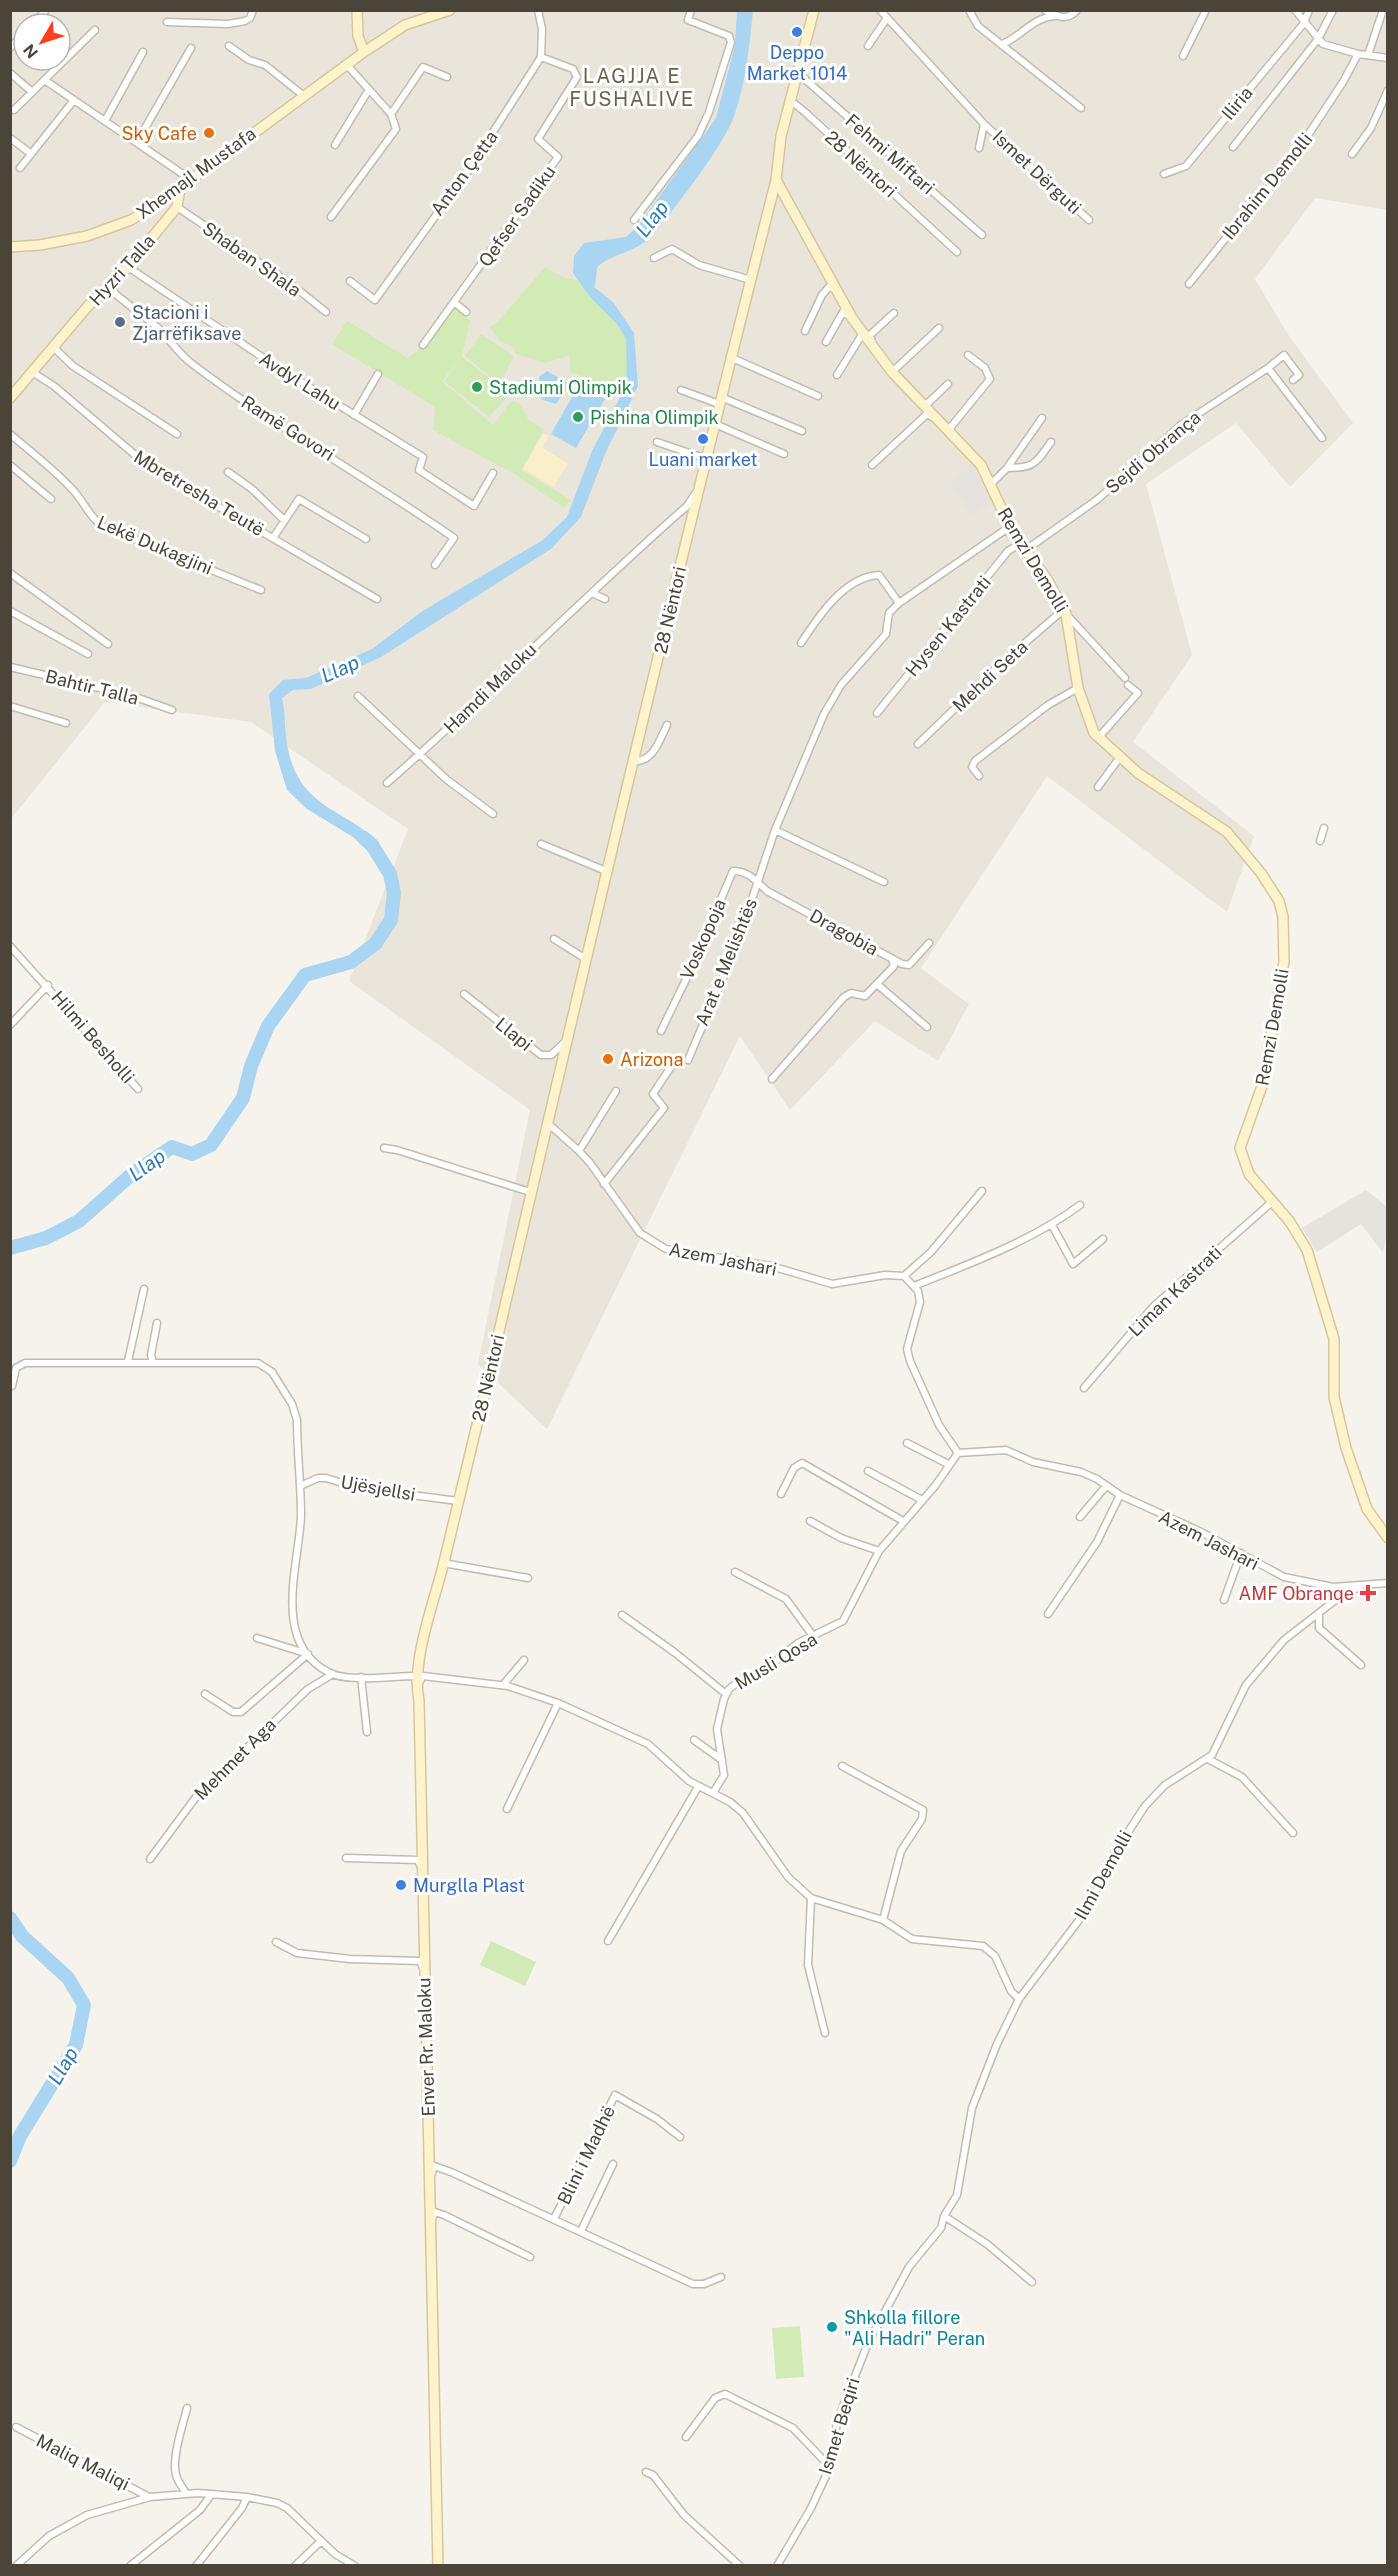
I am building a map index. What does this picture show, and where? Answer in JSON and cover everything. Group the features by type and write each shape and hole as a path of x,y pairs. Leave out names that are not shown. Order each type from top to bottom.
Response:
{"main road":[{"path":"357,10 358,36 364,52"},
{"name":"Xhemajl Mustafa","path":"10,247 40,245 99,232 131,220 180,188 364,52 405,25 450,10"},
{"name":"28 Nëntori","path":"416,1687 425,1637 565,1042 730,357 776,180 781,136 814,10"},
{"name":"Remzi Demolli","path":"776,180 833,288 852,318 892,372 981,465 1013,533 1025,546 1065,612 1078,688 1089,726 1098,738 1138,773 1227,832 1261,873 1279,901 1283,917 1284,963 1262,1086 1240,1148 1249,1174 1274,1201 1307,1250 1320,1285 1334,1339 1334,1397 1346,1448 1367,1509 1388,1539"},
{"path":"177,207 180,188"},
{"name":"Hyzri Talla","path":"10,398 106,287 128,267 177,207"},
{"name":"Enver Rr. Maloku","path":"416,1687 419,1701 438,2565"}],"street":[{"path":"167,22 239,23 250,18 253,10"},
{"path":"538,10 542,29 541,57"},
{"path":"634,220 698,136 709,112 730,42 729,36 688,20 691,10"},
{"name":"Ismet Dërguti","path":"880,10 984,123 1089,220"},
{"path":"969,10 978,26 1081,108"},
{"path":"1044,10 1055,16"},
{"path":"1002,44 1011,40 1030,24 1055,16 1070,17 1077,10"},
{"path":"1183,56 1206,10"},
{"path":"1294,10 1323,44 1358,54 1388,58"},
{"path":"1304,22 1310,10"},
{"path":"1233,147 1318,39 1333,10"},
{"path":"1368,55 1383,10"},
{"path":"868,46 887,18"},
{"name":"Iliria","path":"1164,174 1186,166 1304,22"},
{"path":"14,110 31,91 46,81 95,30"},
{"path":"229,46 249,60 265,65 304,96"},
{"path":"136,142 191,48"},
{"path":"106,119 143,52"},
{"name":"Ibrahim Demolli","path":"1189,284 1249,209 1283,173 1343,82 1358,54"},
{"name":"Anton Çetta","path":"350,281 375,300 470,168 541,57"},
{"name":"Qefser Sadiku","path":"423,345 558,158 538,139 577,76 573,69 541,57"},
{"path":"331,217 396,129 391,114 347,65"},
{"path":"391,114 423,67 447,78"},
{"path":"10,74 31,91"},
{"name":"Fehmi Miftari","path":"799,74 982,235"},
{"path":"46,81 106,119 190,179"},
{"path":"1352,154 1371,128 1388,90"},
{"path":"335,145 368,91"},
{"path":"20,168 74,100"},
{"name":"28 Nëntori","path":"790,104 795,104 806,113 957,252"},
{"name":"Ismet Dërguti","path":"979,148 984,123"},
{"path":"10,138 30,153"},
{"name":"Shaban Shala","path":"177,207 291,284 326,312"},
{"path":"654,258 672,249 699,265 750,280"},
{"name":"Avdyl Lahu","path":"128,267 354,415 423,457 419,470 474,506 493,473"},
{"name":"Ramë Govori","path":"106,287 159,329 175,350 244,401 334,457 454,538 435,565"},
{"path":"805,331 822,295 829,287 833,288"},
{"path":"454,302 466,312"},
{"path":"826,342 843,312 852,318"},
{"path":"874,348 870,335 894,313"},
{"path":"892,372 939,328"},
{"path":"837,375 863,333"},
{"path":"53,347 73,366 177,434"},
{"name":"Sejdi Obrança","path":"1025,546 1098,499 1180,424 1268,368 1284,355 1299,375 1293,380"},
{"path":"953,434 950,428 990,379 985,368 968,356"},
{"path":"730,357 818,396"},
{"path":"1268,368 1322,438"},
{"name":"Mbretresha Teutë","path":"32,372 54,386 147,465 377,599"},
{"name":"Avdyl Lahu","path":"354,415 378,374"},
{"path":"921,403 927,404 948,384"},
{"path":"681,390 720,400 802,431"},
{"path":"872,465 927,414 942,422"},
{"path":"990,485 1007,468 1042,418"},
{"path":"715,424 784,454"},
{"name":"Lekë Dukagjini","path":"10,434 72,488 82,500 88,516 102,526 261,590"},
{"path":"657,442 707,459"},
{"path":"1007,468 1024,468 1035,464 1051,442"},
{"path":"10,465 51,499"},
{"path":"228,472 252,489 284,520"},
{"name":"Hamdi Maloku","path":"387,783 458,721 570,610 592,593 687,506 698,488"},
{"path":"273,538 299,499 303,499 366,539"},
{"name":"Arat e Melishtës","path":"688,1060 745,925 757,880 775,830 828,705 849,676 886,634 888,613 1005,530 1013,533"},
{"name":"Hysen Kastrati","path":"877,713 1008,551 1025,546"},
{"path":"10,573 108,644"},
{"path":"801,643 828,605 866,576 879,575 899,603"},
{"path":"592,593 605,600"},
{"path":"10,611 88,654"},
{"path":"1065,612 1138,693 1098,738"},
{"name":"Mehdi Seta","path":"918,744 1003,662 1065,612"},
{"name":"Bahtir Talla","path":"10,667 130,695 172,710"},
{"path":"979,776 972,767 975,761 1048,705 1078,688"},
{"path":"358,696 446,779 493,814"},
{"path":"10,706 66,723"},
{"path":"633,760 643,760 651,755 667,725"},
{"path":"1098,787 1120,758"},
{"path":"1320,841 1324,828"},
{"path":"775,830 884,882"},
{"path":"541,844 606,871"},
{"name":"Voskopoja","path":"660,1030 691,969 733,871 740,871 757,880"},
{"name":"Dragobia","path":"757,880 767,891 892,960 909,965 929,943"},
{"path":"554,939 586,959"},
{"name":"Hilmi Besholli","path":"10,946 48,985 138,1089"},
{"path":"772,1079 844,998 851,993 865,996 878,985 894,966 892,960"},
{"name":"Hilmi Besholli","path":"10,1025 48,985"},
{"path":"878,985 927,1027"},
{"name":"Llapi","path":"464,994 541,1055 551,1055 565,1042"},
{"path":"604,1184 664,1108 653,1094 676,1059"},
{"path":"579,1151 616,1090"},
{"name":"Azem Jashari","path":"546,1125 552,1127 579,1151 640,1233 666,1249 771,1266 832,1284 885,1275 904,1276"},
{"path":"384,1148 397,1150 530,1192"},
{"path":"958,1453 939,1425 909,1361 907,1350 920,1307 920,1296 904,1276 931,1252 982,1191"},
{"name":"Liman Kastrati","path":"1084,1388 1154,1306 1274,1201"},
{"path":"914,1286 1052,1225 1080,1205"},
{"path":"1052,1225 1073,1264 1103,1239"},
{"path":"128,1361 144,1289"},
{"path":"153,1363 151,1355 157,1323"},
{"path":"12,1386 16,1368 25,1363 253,1362 268,1368 296,1414 300,1519 292,1609 296,1630 308,1654"},
{"path":"907,1443 948,1464"},
{"name":"Azem Jashari","path":"958,1453 1011,1451 1033,1462 1081,1472 1120,1495 1199,1531 1274,1573 1306,1583 1333,1587 1388,1583"},
{"name":"Musli Qosa","path":"713,1793 722,1781 723,1761 717,1740 717,1729 726,1694 741,1680 771,1665 798,1643 843,1621 879,1551 958,1453"},
{"path":"781,1494 794,1468 802,1463 903,1521"},
{"path":"868,1471 922,1500"},
{"name":"Ujësjellsi","path":"300,1486 318,1478 326,1478 358,1488 458,1501"},
{"path":"1080,1517 1106,1486"},
{"path":"1048,1614 1097,1542 1120,1495"},
{"path":"810,1521 841,1538 879,1551"},
{"path":"1224,1600 1241,1553"},
{"path":"443,1563 528,1578"},
{"path":"735,1572 786,1599 813,1636"},
{"name":"Ilmi Demolli","path":"941,2228 944,2216 957,2195 962,2176 965,2135 972,2108 997,2044 1019,2000 1089,1907 1108,1863 1145,1806 1165,1785 1208,1759 1219,1746 1252,1675 1284,1640 1338,1598 1361,1586"},
{"path":"1320,1614 1319,1629 1361,1665"},
{"path":"622,1615 674,1652 726,1694"},
{"path":"257,1638 308,1654 333,1674 361,1677 415,1676 416,1687"},
{"path":"205,1694 233,1712 241,1712 308,1654"},
{"path":"503,1685 524,1660"},
{"name":"Mehmet Aga","path":"150,1859 196,1797 308,1689 333,1674"},
{"path":"416,1687 423,1676 503,1685 558,1703 648,1744 698,1787 713,1793 743,1813 788,1877 811,1898 883,1920 912,1939 972,1943 988,1948 995,1956 1011,1991 1019,2000"},
{"path":"361,1677 367,1732"},
{"path":"507,1809 558,1703"},
{"path":"694,1740 723,1761"},
{"path":"1208,1759 1242,1777 1293,1833"},
{"path":"842,1766 923,1810 922,1819 901,1851 883,1920"},
{"path":"608,1941 698,1787"},
{"path":"346,1857 418,1860 423,1871"},
{"path":"811,1898 808,1965 825,2033"},
{"path":"276,1942 297,1953 350,1959 420,1961 424,1972"},
{"name":"Blini i Madhë","path":"554,2219 615,2096 657,2119 680,2137"},
{"path":"581,2231 613,2164"},
{"path":"430,2176 434,2166 451,2172 693,2284 704,2284 721,2277"},
{"path":"430,2222 435,2212 444,2215 530,2257"},
{"path":"944,2216 987,2244 1032,2282"},
{"name":"Ismet Beqiri","path":"777,2565 811,2508 830,2467 837,2422 868,2343 909,2267 941,2228"},
{"path":"687,2437 715,2398 725,2394 793,2428 830,2467"},
{"path":"186,2494 176,2476 175,2469 178,2440 187,2408"},
{"name":"Maliq Maliqi","path":"16,2427 150,2497"},
{"path":"646,2472 653,2475 684,2515 740,2565"},
{"path":"16,2565 49,2536 87,2515 150,2497 186,2494 247,2497 287,2508 321,2541 355,2565"},
{"path":"130,2565 200,2510 211,2496"},
{"path":"196,2565 242,2508 247,2497"},
{"path":"296,2565 321,2541"}],"shaded area":[{"path":"11,11 1387,11 1387,210 1315,198 1255,279 1287,333 1353,423 1290,487 1236,423 1146,484 1192,655 1133,742 1254,836 1227,912 1047,776 921,968 969,1004 938,1061 875,1021 790,1110 740,1036 547,1429 478,1364 530,1110 349,981 408,829 251,722 105,702 11,819"},
{"path":"973,464 992,503 972,515 950,485"},
{"path":"1366,1190 1387,1207 1387,1232 1383,1253 1361,1224 1317,1252 1302,1228"}],"green space":[{"path":"545,267 563,277 580,281 629,335 632,384 626,395 611,392 570,371 570,355 546,363 516,354 513,347 500,341 489,327 496,324"},
{"path":"454,307 470,320 462,357 442,381 493,425 511,401 519,403 529,420 544,430 521,470 571,500 564,508 516,475 433,430 435,407 332,344 347,321 408,358 424,346"},
{"path":"481,334 514,356 500,384 465,356"},
{"name":"Stadiumi Olimpik","path":"462,357 510,394 489,417 444,381"},
{"path":"491,1941 536,1962 525,1986 480,1965"},
{"path":"800,2326 804,2377 776,2379 772,2328"}],"sand":[{"path":"543,433 549,436 542,448 568,463 554,487 523,469"}],"water":[{"path":"737,11 753,11 744,79 733,119 727,131 694,182 647,240 604,262 597,269 594,287 613,302 634,333 638,386 605,454 581,517 551,549 381,657 311,689 293,690 282,698 288,749 302,783 323,804 379,842 371,854 353,837 307,809 287,790 275,751 269,694 283,680 306,678 372,649 424,610 543,540 567,517 592,451 627,384 626,338 617,324 590,297 573,273 574,256 584,243 626,237 638,226 716,118 735,45"},
{"path":"547,371 570,384 556,404 543,400 537,393 540,386 539,377"},
{"name":"Pishina Olimpik","path":"580,383 605,399 576,448 551,434"}],"waterway":[{"name":"Llap","path":"10,1248 46,1238 79,1221 132,1174 172,1147 192,1154 211,1145 243,1098 251,1066 268,1026 305,975 351,962 375,944 391,920 394,893 390,874 372,845 364,838"},
{"name":"Llap","path":"10,1918 22,1936 68,1978 84,2005 76,2045 20,2136 10,2161"}],"place":[{"name":"Deppo Market 1014","path":"797,32"},
{"name":"Sky Cafe","path":"209,133"},
{"name":"Stacioni i Zjarrëfiksave","path":"120,322"},
{"name":"Stadiumi Olimpik","path":"477,387"},
{"name":"Pishina Olimpik","path":"578,417"},
{"name":"Luani market","path":"703,439"},
{"name":"Arizona","path":"608,1059"},
{"name":"AMF Obranqe","path":"1368,1593"},
{"name":"Murglla Plast","path":"401,1885"},
{"name":"Shkolla fillore \"Ali Hadri\" Peran","path":"832,2327"}],"district":[{"name":"LAGJJA E FUSHALIVE","path":"632,88"}]}
